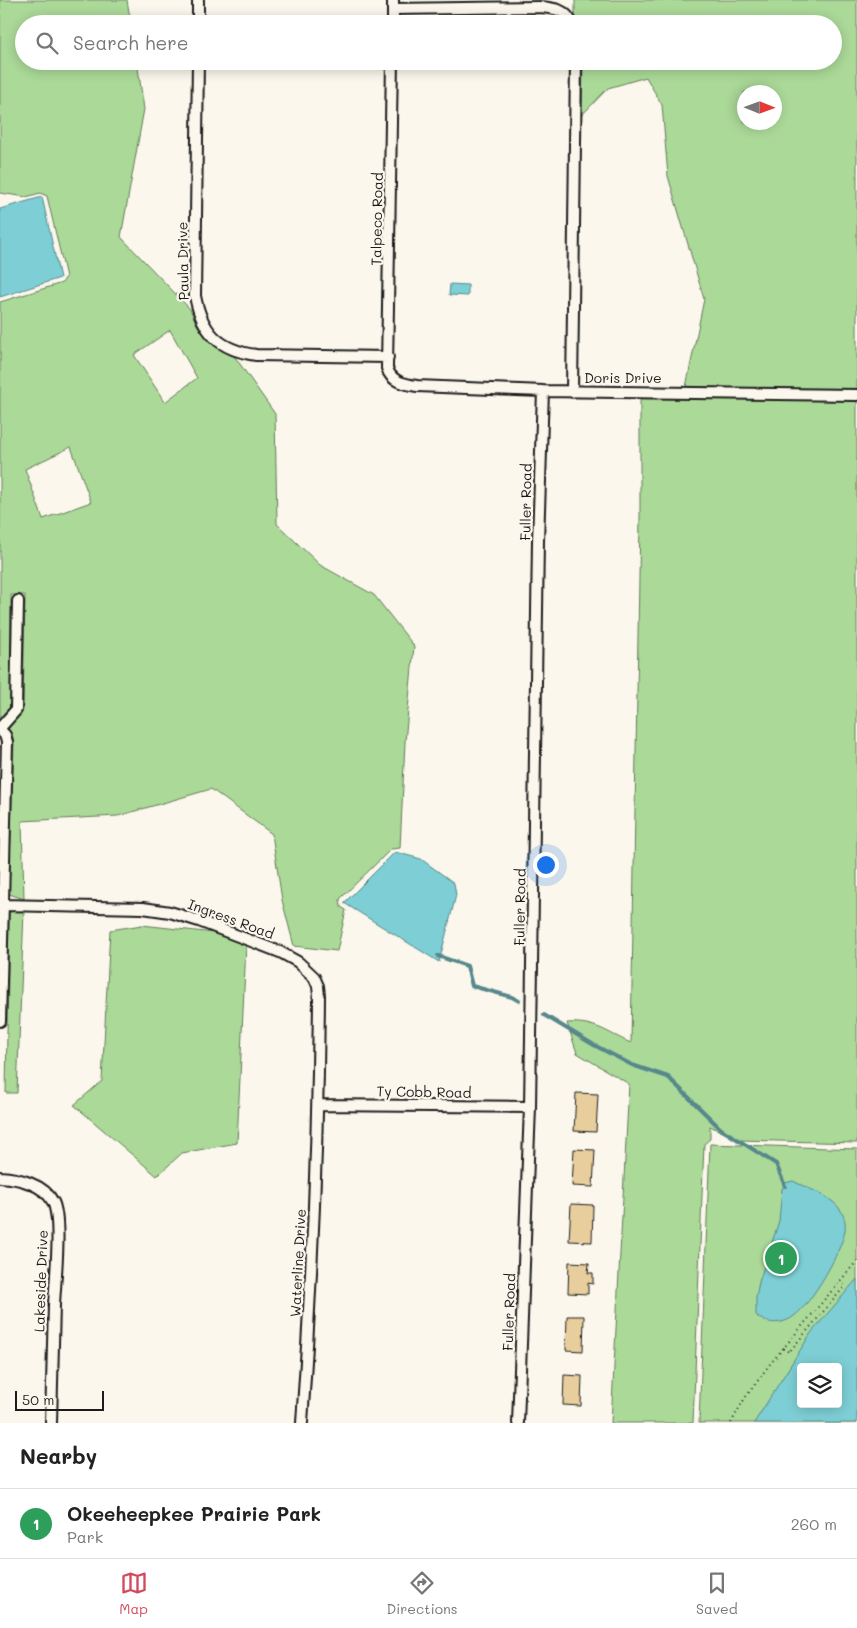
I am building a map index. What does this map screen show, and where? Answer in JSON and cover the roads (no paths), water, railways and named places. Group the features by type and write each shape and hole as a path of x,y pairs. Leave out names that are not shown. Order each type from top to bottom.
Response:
{"street":[{"path":"198,0 198,15"},
{"path":"393,5 559,9 566,15"},
{"name":"Paula Drive","path":"198,70 195,296 198,311 206,329 215,339 228,347 256,356 388,356"},
{"name":"Talpeco Road","path":"391,377 388,368 388,356 392,70"},
{"path":"572,392 576,70"},
{"name":"Doris Drive","path":"391,377 402,384 417,386 543,391 857,395"},
{"name":"Fuller Road","path":"518,1423 530,1107 538,541 543,391"},
{"path":"0,1021 7,742 5,735 0,729 16,710 18,601"},
{"name":"Ingress Road","path":"2,905 143,908 170,912 280,952 298,962 314,977 318,986 318,1105"},
{"name":"Ty Cobb Road","path":"318,1105 530,1107"},
{"name":"Waterline Drive","path":"302,1423 316,1196 318,1105"},
{"name":"Lakeside Drive","path":"0,1177 25,1181 36,1187 48,1195 56,1209 57,1244 51,1423"}],"water":[{"path":"42,197 60,278 0,297 0,209"},
{"path":"450,284 468,285 468,296 449,295"},
{"path":"395,852 421,859 454,883 456,895 439,962 344,903"},
{"path":"793,1181 824,1195 834,1203 841,1210 845,1222 845,1230 832,1263 809,1300 790,1319 774,1323 764,1321 756,1315 756,1297 779,1221 782,1189 785,1183"},
{"path":"857,1279 857,1423 754,1423 811,1333"}],"waterway":[{"path":"438,956 467,966 472,986 512,997 519,1001"},
{"path":"544,1015 632,1065 668,1077 721,1129 776,1164 785,1186"}],"place":[{"name":"Okeeheepkee Prairie Park","path":"781,1258"}]}
